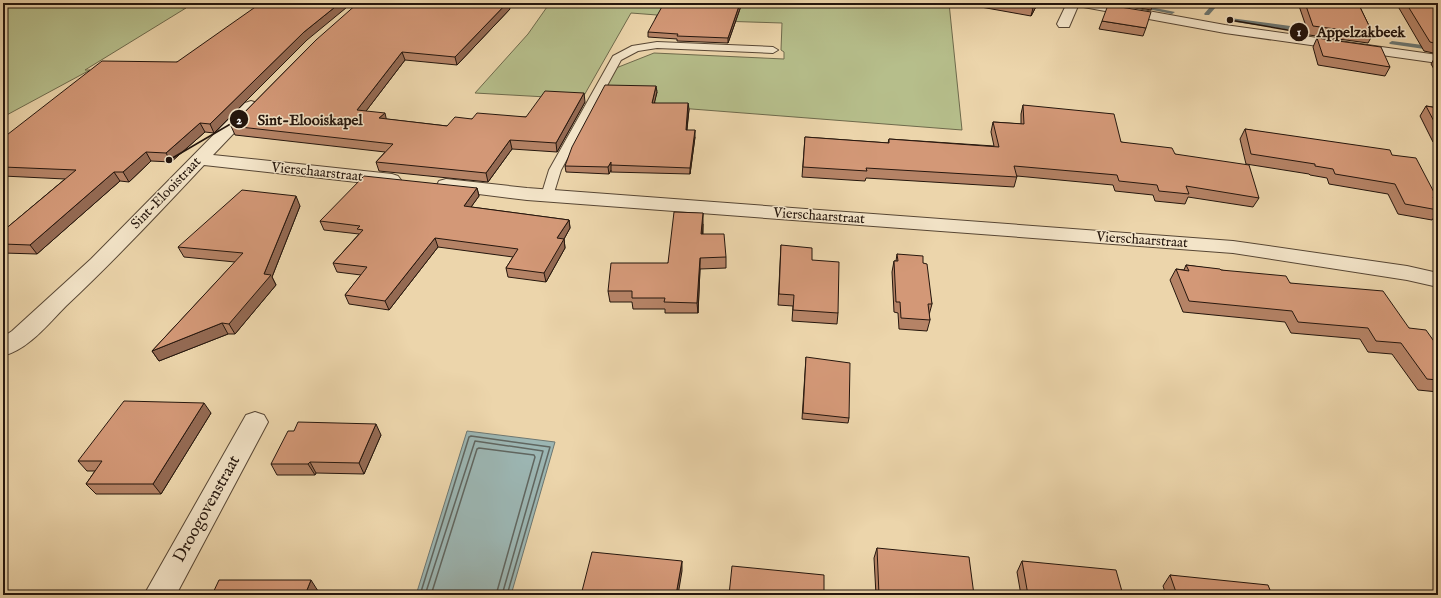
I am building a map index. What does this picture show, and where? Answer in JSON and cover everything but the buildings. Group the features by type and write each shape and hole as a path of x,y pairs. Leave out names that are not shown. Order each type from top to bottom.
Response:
{"street":[{"path":"1064,24 1074,3"},
{"path":"1083,3 1225,29 1438,59"},
{"path":"1374,37 1380,51"},
{"name":"Sint-Elooistraat","path":"3,348 20,337 98,264 265,92"},
{"name":"Vierschaarstraat","path":"199,159 548,196 1233,247 1438,280"},
{"name":"Droogovenstraat","path":"160,595 255,422"}],"lane":[{"path":"548,196 555,170 616,58 634,48 657,45 773,50"}],"green space":[{"path":"3,3 126,3 186,8 85,70 90,70 3,117"},
{"path":"487,3 949,3 962,130 653,106 657,90 602,91 616,68 654,53 784,59 784,52 781,50 782,23 655,19 657,15 631,13 582,99 475,93 528,34 547,7 485,5"}],"water":[{"path":"467,431 555,442 511,595 416,595"}],"waterway":[{"path":"1122,3 1172,12"},
{"path":"1207,14 1213,7 1212,3"},
{"path":"1230,20 1320,32"},
{"path":"1392,43 1438,49"}],"place":[{"name":"Appelzakbeek","path":"1230,20"},
{"name":"Sint-Elooiskapel","path":"169,160"}]}
